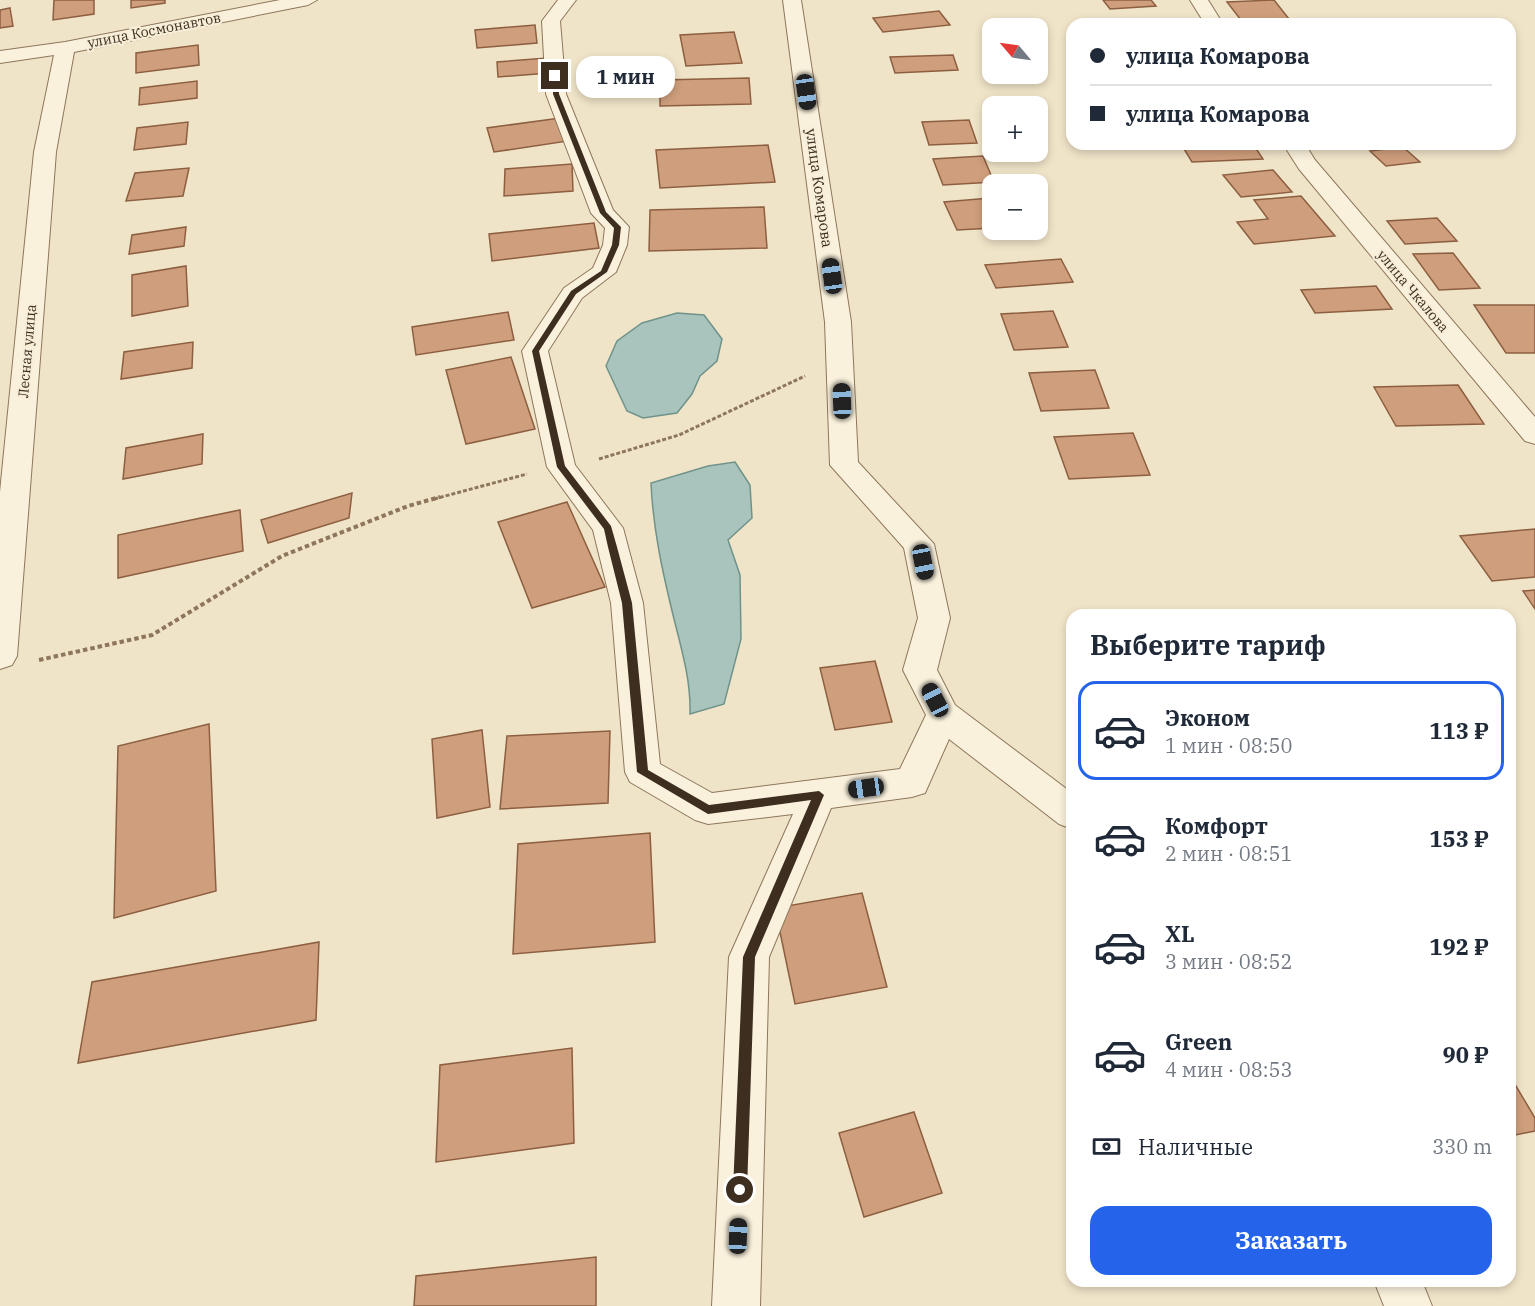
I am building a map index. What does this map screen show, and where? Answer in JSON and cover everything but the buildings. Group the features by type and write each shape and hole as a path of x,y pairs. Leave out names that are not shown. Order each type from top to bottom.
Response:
{"street":[{"name":"улица Космонавтов","path":"0,57 65,48 308,0"},
{"path":"567,0 551,21 556,94 603,213 618,227 615,245 604,272 573,293 536,351 561,467 608,528 627,603 643,772 708,809 912,782 943,714"},
{"name":"улица Комарова","path":"792,0 838,322 844,465 919,544 934,618 920,670 943,714 1066,808"},
{"path":"1198,0 1210,18"},
{"name":"Лесная улица","path":"0,656 45,152 65,48"},
{"name":"улица Чкалова","path":"1298,150 1307,164 1535,435"},
{"path":"736,1306 749,957 819,795"},
{"path":"1400,1287 1408,1306"}],"path":[{"path":"35,661 152,635 282,555 408,506 561,467 643,450 725,417 840,359"}],"water":[{"path":"677,313 704,315 722,339 717,361 700,376 692,394 677,413 643,418 627,411 606,366 617,341 642,323"},
{"path":"735,462 750,485 752,518 728,540 740,575 741,639 724,704 690,714 683,654 659,552 651,483 708,466"}],"route":[{"path":"555,76 556,94 603,213 618,227 615,245 604,272 573,293 536,351 561,467 608,528 613,547 627,603 643,772 708,809 819,795 749,957 740,1190"}]}
